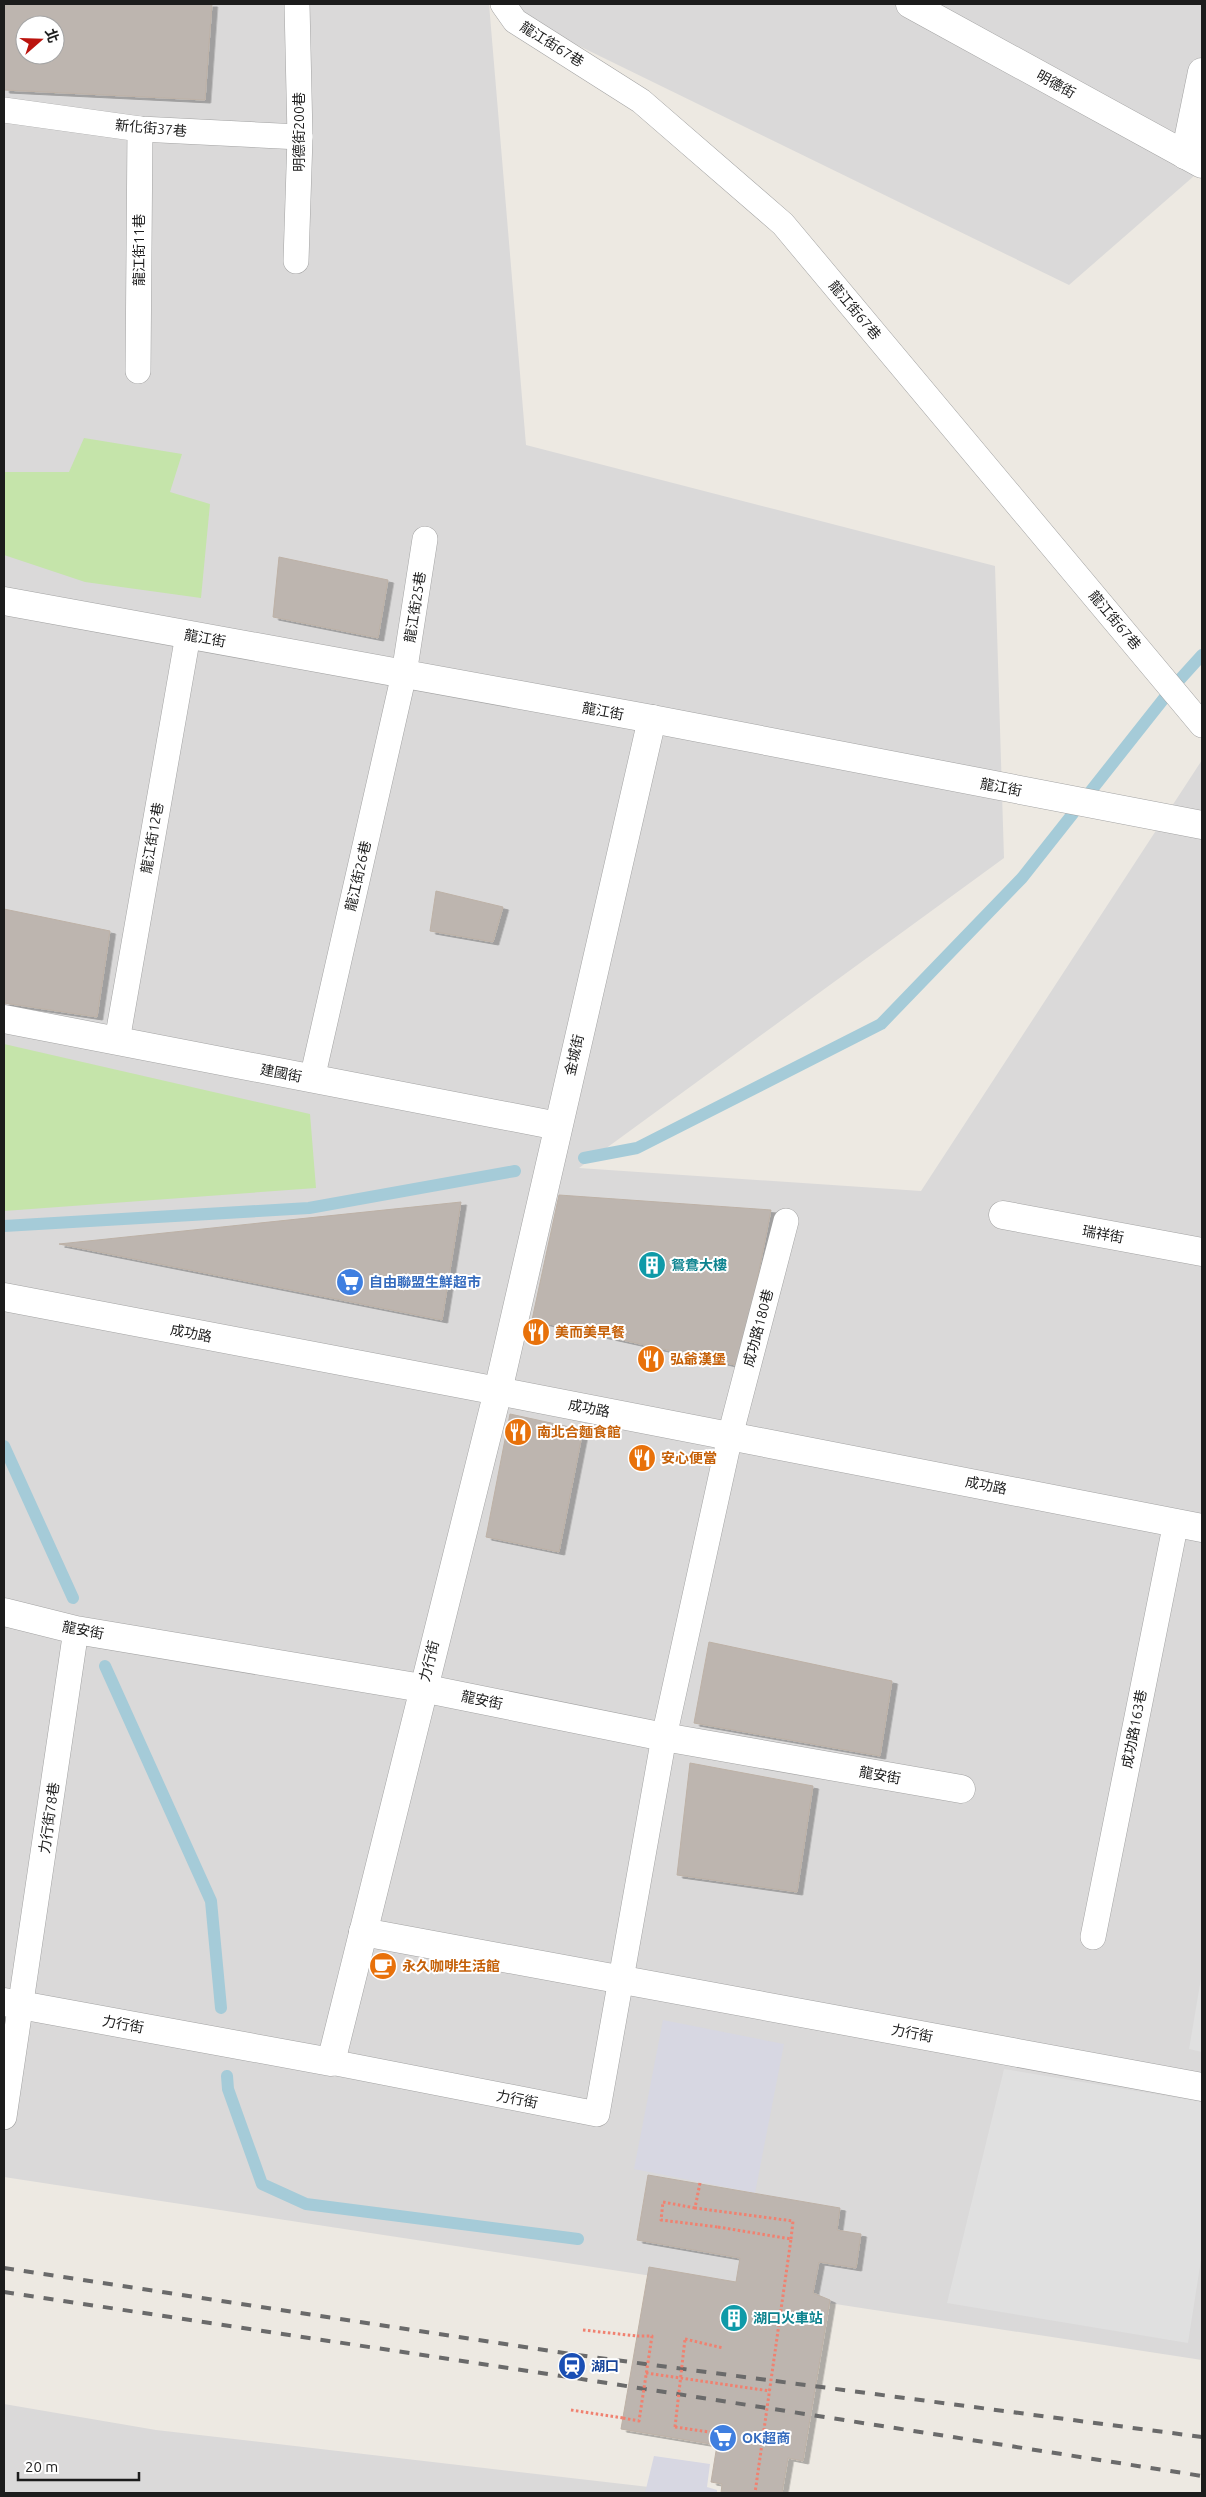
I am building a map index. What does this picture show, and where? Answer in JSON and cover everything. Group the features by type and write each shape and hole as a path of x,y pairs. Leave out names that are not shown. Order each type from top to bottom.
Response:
{"street":[{"name":"明德街","path":"910,4 1194,160"},
{"path":"1194,160 1202,72"},
{"name":"龍江街","path":"4,601 652,719 1202,825"},
{"name":"金城街","path":"498,1391 652,719"},
{"name":"建國街","path":"4,1019 558,1126"},
{"name":"瑞祥街","path":"1003,1215 1202,1252"},
{"name":"成功路","path":"4,1298 498,1391 1202,1528"},
{"name":"力行街","path":"13,2004 331,2062 422,1688 498,1391"},
{"name":"龍安街","path":"4,1612 76,1630 422,1688 664,1737 961,1789"},
{"name":"力行街","path":"363,1932 623,1978 1202,2087"}],"lane":[{"name":"明德街200巷","path":"296,261 300,137 298,4"},
{"name":"龍江街67巷","path":"504,4 515,21 641,100 783,224 1195,717"},
{"name":"新化街37巷","path":"4,110 140,129 300,137"},
{"name":"龍江街11巷","path":"138,371 140,129"},
{"name":"龍江街25巷","path":"404,674 425,539"},
{"name":"龍江街12巷","path":"117,1041 188,635"},
{"name":"龍江街26巷","path":"312,1079 404,674"},
{"name":"成功路180巷","path":"623,1978 664,1737 730,1436 786,1220"},
{"name":"成功路163巷","path":"1093,1937 1176,1522"},
{"name":"力行街78巷","path":"4,2117 13,2004 76,1630"},
{"name":"力行街","path":"331,2062 597,2114 623,1978"}],"path":[{"path":"695,2208 700,2183"},
{"path":"755,2493 791,2239 792,2221 664,2202 661,2220 791,2239"},
{"path":"571,2410 639,2421 652,2336 583,2330"},
{"path":"716,2433 675,2427 685,2339 723,2348"},
{"path":"646,2373 681,2380 770,2391"}],"shaded area":[{"path":"4,4 489,4 526,445 995,566 1004,858 579,1168 921,1191 1202,760 1202,2360 4,2177"},
{"path":"493,4 1202,4 1202,169 1069,285"},
{"path":"1202,1972 1202,2052 1189,2049"},
{"path":"663,2020 784,2044 755,2193 634,2169"},
{"path":"1004,2069 1202,2102 1202,2254 1188,2343 947,2303"},
{"path":"4,2404 156,2430 701,2493 4,2493"},
{"path":"654,2456 710,2464 707,2487 717,2490 717,2493 645,2493"}],"green space":[{"path":"84,438 182,454 170,492 210,504 201,598 85,582 4,555 4,472 69,472"},
{"path":"4,1044 310,1114 316,1188 4,1211"}],"building":[{"path":"4,4 212,4 205,100 4,90"},
{"path":"279,557 388,580 378,638 273,617"},
{"path":"436,891 503,907 493,942 430,931"},
{"path":"4,909 110,931 97,1017 4,1003"},
{"name":"鴛鴦大樓","path":"559,1195 771,1210 740,1366 532,1320"},
{"name":"自由聯盟生鮮超市","path":"461,1202 442,1320 59,1244"},
{"path":"510,1414 583,1430 559,1552 486,1537"},
{"path":"709,1642 892,1681 880,1756 694,1723"},
{"path":"690,1763 813,1786 797,1892 677,1875"},
{"name":"湖口火車站","path":"648,2175 840,2208 837,2230 861,2234 856,2268 819,2262 813,2293 830,2300 803,2461 788,2458 782,2493 721,2493 722,2484 711,2482 717,2445 621,2429 649,2267 736,2282 740,2258 637,2240"}],"waterway":[{"path":"584,1158 637,1148 881,1024 1022,878 1173,687 1202,655"},
{"path":"4,1226 309,1208 515,1171"},
{"path":"4,1446 73,1598"},
{"path":"105,1666 211,1901 221,2008"},
{"path":"227,2076 228,2089 262,2184 306,2204 578,2239"}],"railway":[{"path":"4,2268 577,2355 1202,2437"},
{"path":"4,2292 575,2378 1202,2476"}],"place":[{"name":"鴛鴦大樓","path":"652,1265"},
{"name":"自由聯盟生鮮超市","path":"350,1282"},
{"name":"美而美早餐","path":"536,1332"},
{"name":"弘爺漢堡","path":"651,1359"},
{"name":"南北合麵食館","path":"518,1432"},
{"name":"安心便當","path":"642,1458"},
{"name":"永久咖啡生活館","path":"383,1966"},
{"name":"湖口火車站","path":"734,2318"},
{"name":"湖口","path":"572,2366"},
{"name":"OK超商","path":"723,2438"}]}
